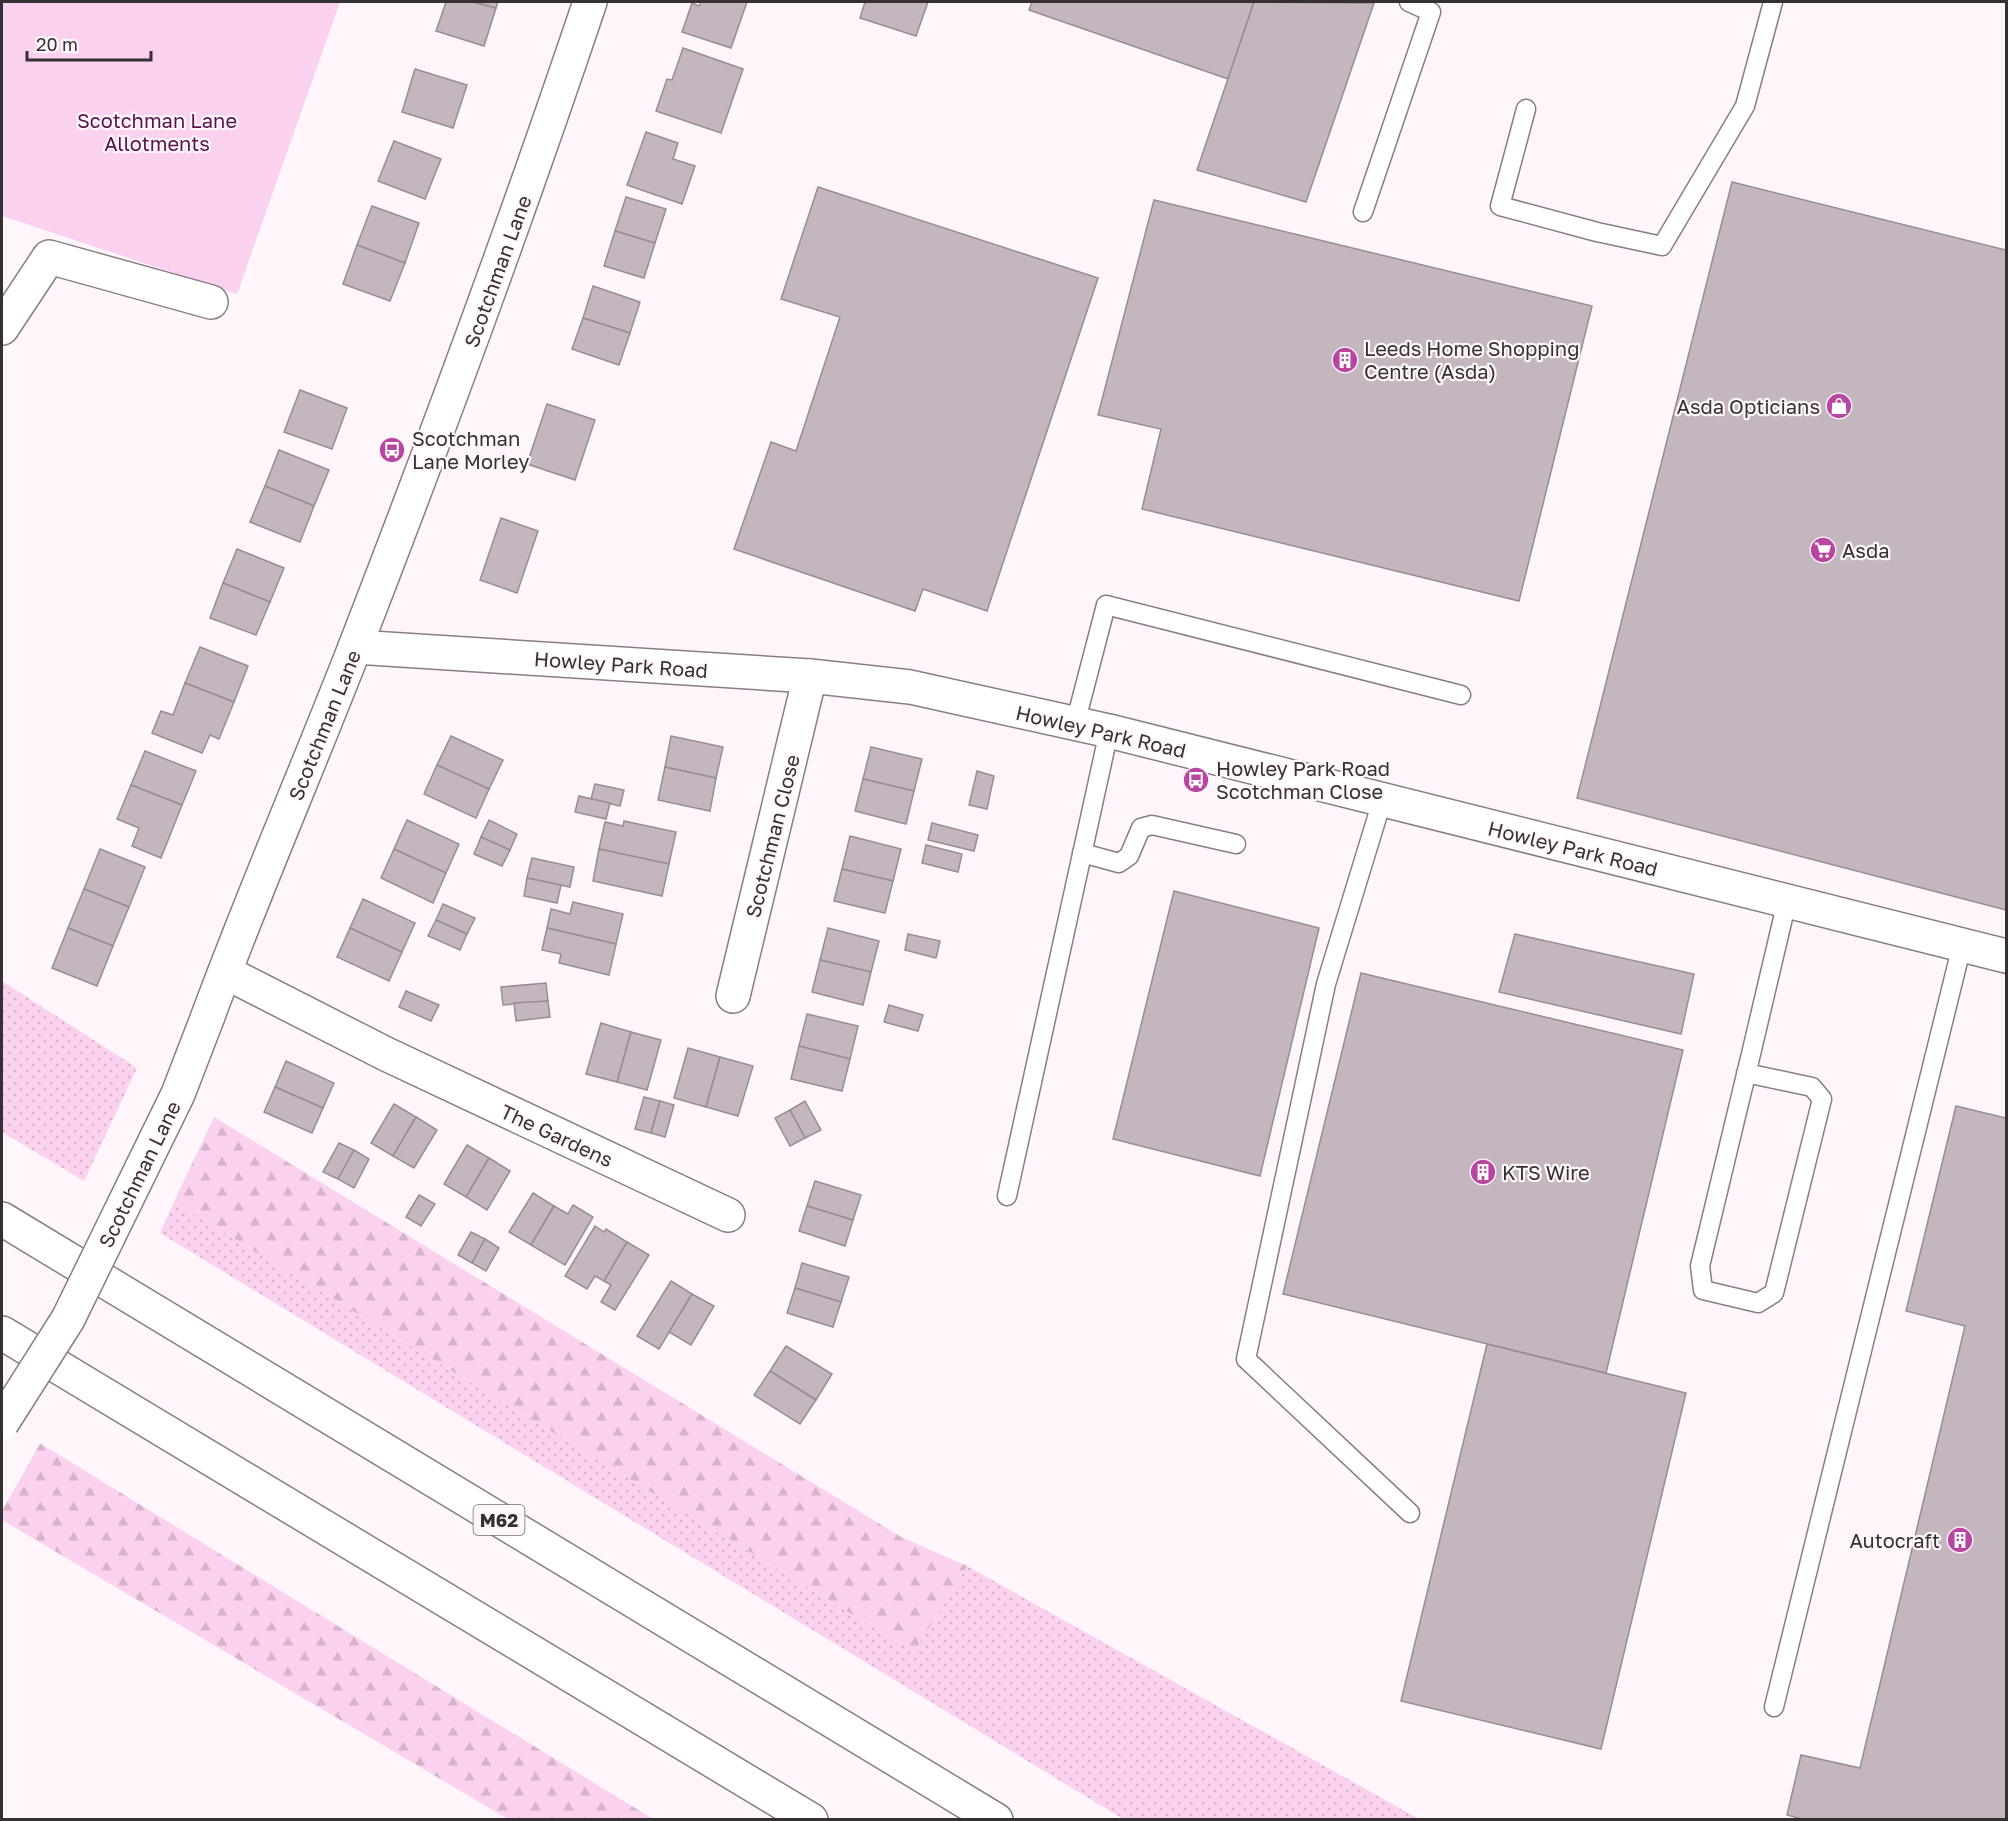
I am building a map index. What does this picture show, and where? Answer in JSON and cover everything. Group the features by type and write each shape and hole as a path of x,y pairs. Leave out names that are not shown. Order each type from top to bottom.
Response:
{"main road":[{"name":"Scotchman Lane","path":"2,1423 68,1319 178,1094 355,646 525,194 590,2"},
{"path":"2,328 49,257 211,302"},
{"name":"Howley Park Road","path":"355,646 810,676 910,687 1108,731 2007,957"},
{"name":"Scotchman Close","path":"733,996 810,676"},
{"name":"The Gardens","path":"225,972 382,1064 728,1215"},
{"name":"M62","path":"2,1219 996,1820"},
{"path":"2,1333 811,1820"}],"lane":[{"path":"1363,212 1431,12 1409,2"},
{"path":"1526,109 1500,206 1597,232 1662,246 1745,106 1773,2"},
{"path":"1075,724 1106,605 1461,695"},
{"path":"1007,1196 1108,731"},
{"path":"1382,801 1326,984 1246,1359 1410,1513"},
{"path":"1082,853 1119,862 1130,856 1141,828 1152,825 1236,844"},
{"path":"1746,1073 1812,1087 1822,1099 1774,1293 1758,1303 1703,1290 1700,1266 1746,1073 1787,901"},
{"path":"1774,1707 1962,945"}],"green space":[{"name":"Scotchman Lane Allotments","path":"2,2 340,2 237,294 2,216"},
{"path":"2,981 137,1068 84,1181 2,1132"},
{"path":"214,1117 901,1537 967,1566 914,1652 174,1202"},
{"path":"174,1202 914,1652 967,1566 1419,1819 1123,1819 160,1233"},
{"path":"40,1444 653,1819 508,1819 2,1520 2,1511"}],"building":[{"path":"446,2 474,2 496,8 484,46 436,31"},
{"path":"474,2 498,2 496,8"},
{"path":"701,2 747,2 731,48 682,32 692,3 699,6"},
{"path":"865,2 928,2 916,36 860,18"},
{"path":"1032,2 1254,2 1228,79 1029,10"},
{"path":"1254,2 1374,3 1306,202 1197,170"},
{"path":"683,48 743,69 721,133 656,111 667,79 672,80"},
{"path":"415,69 467,85 453,128 402,112"},
{"path":"646,132 678,143 673,159 695,166 682,204 627,185"},
{"path":"394,141 441,159 425,199 378,181"},
{"name":"Asda","path":"1732,182 2006,250 2006,910 1577,798"},
{"path":"818,187 1098,278 987,611 923,589 915,611 734,549 771,442 796,451 840,317 781,299"},
{"path":"626,197 666,209 655,243 615,231"},
{"name":"Leeds Home Shopping Centre (Asda)","path":"1154,200 1592,306 1519,601 1142,509 1161,429 1098,415"},
{"path":"372,206 419,223 405,263 357,245"},
{"path":"615,231 655,243 644,278 604,266"},
{"path":"357,245 405,263 390,301 343,284"},
{"path":"593,286 640,302 630,333 583,318"},
{"path":"583,318 630,333 619,365 572,349"},
{"path":"300,390 347,408 332,449 284,432"},
{"path":"547,404 595,420 575,480 527,464"},
{"path":"279,450 329,470 314,506 265,486"},
{"path":"265,486 314,506 300,542 250,522"},
{"path":"501,518 538,531 517,593 480,580"},
{"path":"237,549 284,568 270,602 223,583"},
{"path":"223,583 270,602 256,635 210,618"},
{"path":"200,647 248,666 234,702 185,683"},
{"path":"185,683 234,702 219,739 210,735 202,753 152,733 161,711 173,715"},
{"path":"451,736 503,760 489,789 437,765"},
{"path":"671,736 723,747 716,778 665,767"},
{"path":"871,747 922,759 914,791 863,779"},
{"path":"145,751 196,771 182,805 131,785"},
{"path":"437,765 489,789 476,818 424,794"},
{"path":"665,767 716,778 710,811 658,800"},
{"path":"977,771 994,776 987,809 969,805"},
{"path":"863,779 914,791 906,824 855,811"},
{"path":"595,784 624,790 620,806 591,799"},
{"path":"131,785 182,805 161,858 132,846 139,828 117,819"},
{"path":"579,796 610,803 606,819 575,812"},
{"path":"407,820 459,844 446,873 394,849"},
{"path":"489,820 517,834 510,850 481,837"},
{"path":"624,821 676,832 669,864 599,849 605,822 623,826"},
{"path":"932,823 978,835 974,851 928,840"},
{"path":"850,836 901,849 893,881 842,869"},
{"path":"481,837 510,850 502,866 474,854"},
{"path":"926,845 962,854 958,872 922,863"},
{"path":"100,849 145,867 129,907 84,889"},
{"path":"394,849 446,873 433,903 381,878"},
{"path":"599,849 669,864 662,896 593,881"},
{"path":"532,858 574,867 570,887 527,878"},
{"path":"842,869 893,881 885,913 834,901"},
{"path":"527,878 561,885 557,903 524,896"},
{"path":"84,889 129,907 113,946 68,928"},
{"path":"1174,891 1319,928 1260,1176 1113,1139"},
{"path":"363,899 415,923 402,952 350,928"},
{"path":"573,902 623,914 616,944 547,928 551,909 570,914"},
{"path":"443,904 475,918 467,934 436,920"},
{"path":"436,920 467,934 460,950 428,936"},
{"path":"68,928 113,946 97,986 52,968"},
{"path":"350,928 402,952 389,981 337,957"},
{"path":"547,928 616,944 609,975 559,963 561,954 542,950"},
{"path":"828,928 879,941 871,972 820,960"},
{"path":"908,934 940,941 936,958 905,950"},
{"path":"1515,934 1694,974 1681,1034 1499,992"},
{"path":"820,960 871,972 863,1005 812,992"},
{"name":"KTS Wire","path":"1361,973 1683,1050 1606,1373 1283,1294"},
{"path":"546,983 548,1001 503,1005 501,987"},
{"path":"406,991 439,1005 431,1021 399,1007"},
{"path":"548,1001 550,1017 516,1021 514,1003"},
{"path":"889,1005 923,1015 918,1031 884,1022"},
{"path":"807,1014 858,1026 850,1059 799,1046"},
{"path":"601,1023 631,1032 617,1082 586,1074"},
{"path":"631,1032 661,1040 647,1090 617,1082"},
{"path":"799,1046 850,1059 842,1091 791,1079"},
{"path":"688,1048 720,1057 706,1107 674,1098"},
{"path":"720,1057 753,1066 738,1116 706,1107"},
{"path":"286,1061 334,1083 323,1108 275,1087"},
{"path":"275,1087 323,1108 312,1133 264,1112"},
{"path":"644,1097 660,1101 651,1133 635,1129"},
{"path":"660,1101 674,1105 665,1137 651,1133"},
{"path":"805,1101 821,1130 805,1138 790,1110"},
{"path":"394,1104 416,1117 393,1156 371,1143"},
{"name":"Autocraft","path":"1956,1106 2006,1118 2006,1820 1806,1820 1787,1815 1801,1755 1860,1768 1965,1326 1906,1311"},
{"path":"790,1110 805,1138 790,1146 775,1118"},
{"path":"416,1117 437,1130 414,1168 393,1156"},
{"path":"339,1143 354,1150 338,1179 323,1172"},
{"path":"467,1145 489,1158 466,1197 444,1184"},
{"path":"354,1150 369,1159 354,1188 338,1179"},
{"path":"489,1158 510,1171 487,1210 466,1197"},
{"path":"815,1181 861,1195 853,1220 807,1206"},
{"path":"533,1193 554,1206 531,1245 509,1232"},
{"path":"419,1195 435,1204 421,1226 406,1217"},
{"path":"573,1205 593,1217 565,1265 531,1245 554,1206 568,1214"},
{"path":"807,1206 853,1220 845,1246 799,1231"},
{"path":"595,1226 604,1232 606,1229 627,1242 604,1281 595,1276 587,1289 565,1276"},
{"path":"471,1232 485,1239 472,1263 458,1255"},
{"path":"485,1239 499,1248 486,1271 472,1263"},
{"path":"627,1242 649,1255 615,1310 601,1302 611,1285 604,1281"},
{"path":"802,1263 849,1277 841,1302 795,1288"},
{"path":"671,1281 692,1294 659,1349 637,1336"},
{"path":"795,1288 841,1302 833,1327 787,1313"},
{"path":"692,1294 714,1306 691,1345 669,1332"},
{"path":"1487,1344 1686,1393 1601,1749 1401,1701"},
{"path":"786,1346 832,1374 816,1400 770,1371"},
{"path":"770,1371 816,1400 800,1424 754,1395"}],"place":[{"name":"Leeds Home Shopping Centre (Asda)","path":"1345,360"},
{"name":"Asda Opticians","path":"1839,406"},
{"name":"Scotchman Lane Morley","path":"392,450"},
{"name":"Asda","path":"1823,550"},
{"name":"Howley Park Road Scotchman Close","path":"1196,780"},
{"name":"KTS Wire","path":"1483,1172"},
{"name":"Autocraft","path":"1960,1540"}]}
